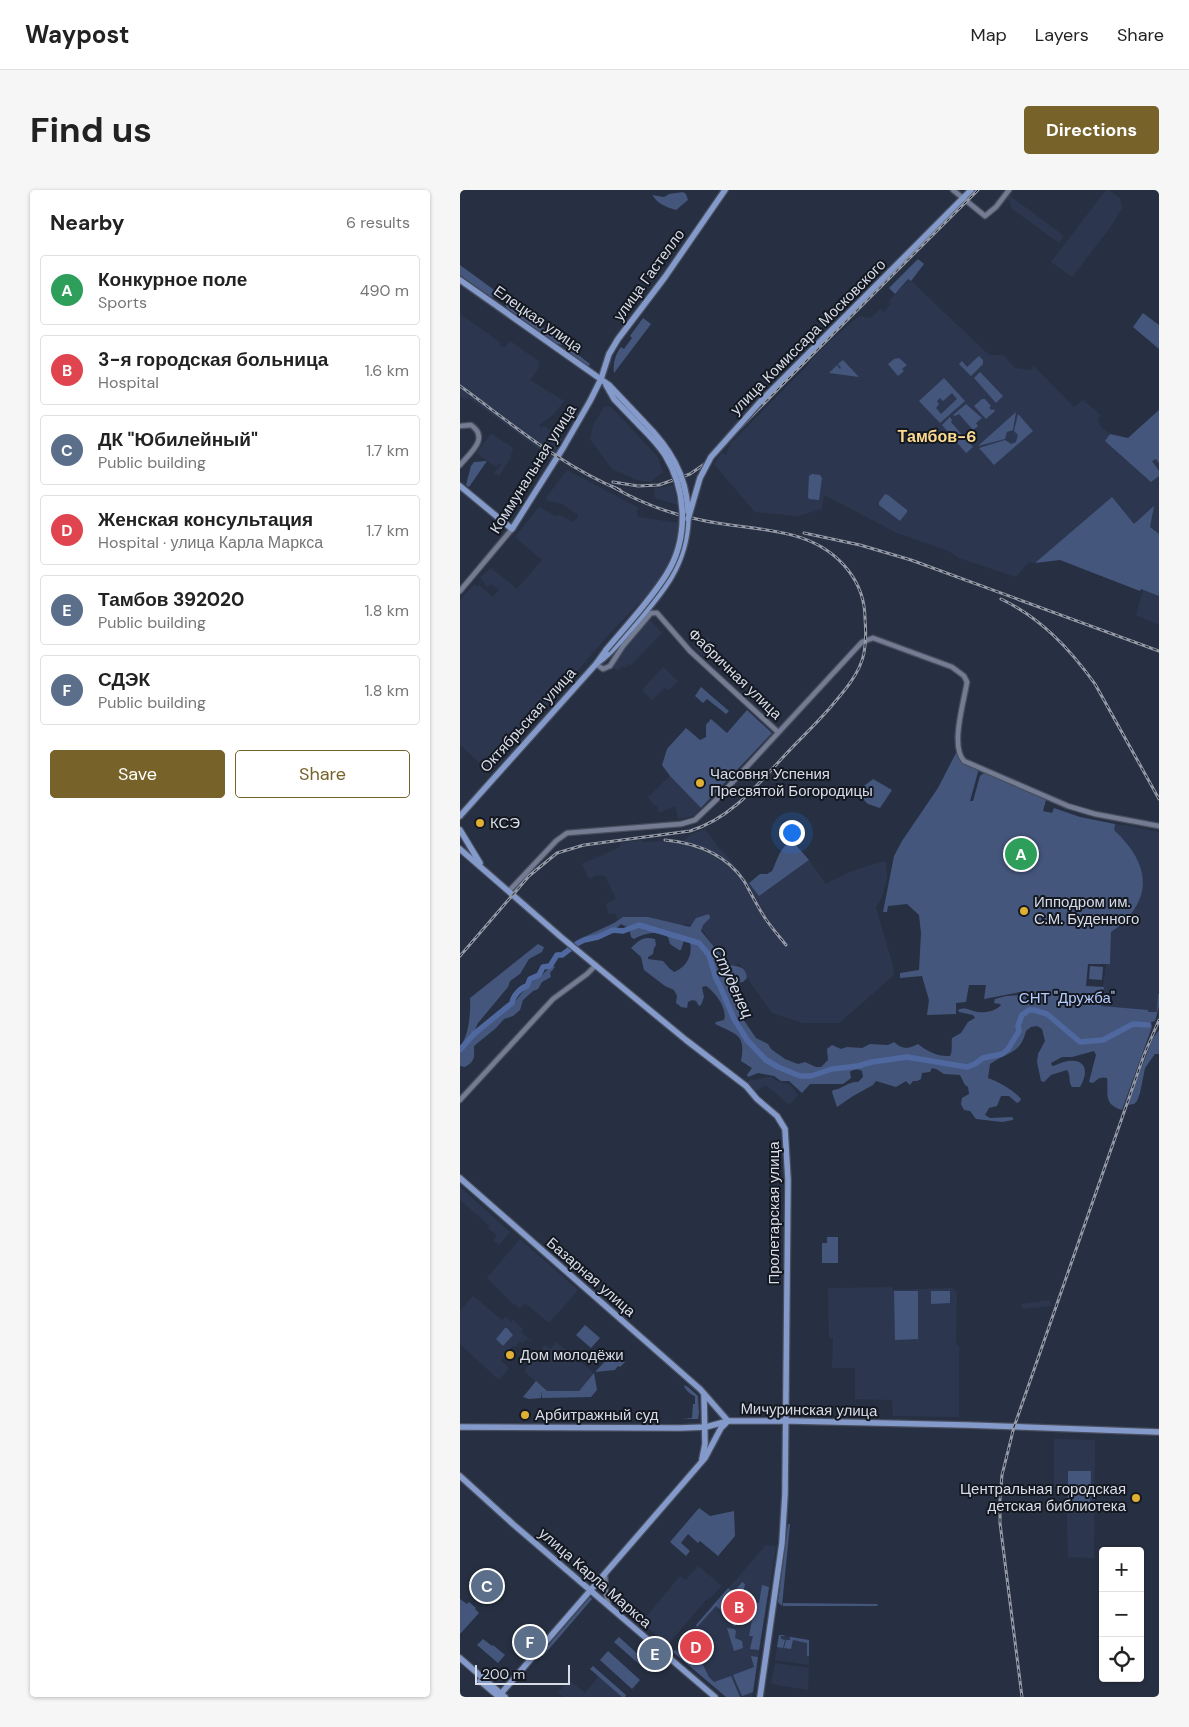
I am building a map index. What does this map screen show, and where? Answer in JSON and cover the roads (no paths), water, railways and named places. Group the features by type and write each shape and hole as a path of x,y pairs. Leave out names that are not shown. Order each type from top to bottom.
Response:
{"main road":[{"name":"улица Гастелло","path":"601,379 607,359 618,339 665,277 725,190"},
{"name":"улица Комиссара Московского","path":"688,519 700,478 712,457 760,402 971,190"},
{"name":"Елецкая улица","path":"460,280 609,385 642,424"},
{"name":"Коммунальная улица","path":"512,529 563,448 601,379"},
{"path":"608,651 654,602 671,579 679,564 685,546 688,519 685,488 678,467 666,446 642,424"},
{"path":"608,651 663,580 673,562 681,536 682,504 674,474 660,449 642,424"},
{"path":"460,486 512,529"},
{"name":"Октябрьская улица","path":"460,816 608,651"},
{"path":"460,830 482,867"},
{"name":"Пролетарская улица","path":"460,849 686,1040 746,1086 757,1100 777,1116 783,1124 786,1135 788,1180 786,1422 782,1543 760,1697"},
{"name":"Базарная улица","path":"460,1178 662,1355 704,1394 728,1421"},
{"path":"701,1462 705,1450 704,1394"},
{"path":"500,1696 709,1454 722,1428 728,1421"},
{"name":"Мичуринская улица","path":"460,1426 706,1427 728,1421 967,1425 1159,1432"},
{"name":"улица Карла Маркса","path":"460,1476 716,1697"},
{"path":"460,1658 500,1696"},
{"path":"460,1663 500,1696"}],"street":[{"path":"953,190 985,216 996,207 1008,190"},
{"path":"460,426 471,425 480,436 476,445 460,465"},
{"name":"Коммунальная улица","path":"460,591 512,529"},
{"name":"Фабричная улица","path":"596,664 603,669 608,667 642,622 654,612 663,618 690,651 778,732"},
{"path":"509,891 556,841 567,833 681,824 695,820 712,805 862,642 870,639 879,639 952,667 965,677 967,682 957,743 960,756 967,762 1068,806 1095,814 1159,826"},
{"path":"460,1100 552,999 587,974 596,964"},
{"path":"605,1574 609,1606"}],"waterway":[{"name":"Студенец","path":"460,1050 474,1034 512,1003 515,995 527,986 530,979 539,975 543,967 550,966 557,955 562,955 584,940 598,937 613,930 623,931 639,925 699,943 709,955 716,979 734,1019 747,1040 766,1060 800,1076 811,1076 832,1069 907,1057 967,1067 983,1058 1002,1054 1008,1049 1019,1031 1018,1026 1022,1015 1029,1010 1047,1014 1080,1042 1103,1040 1133,1024 1148,1025"}],"railway":[{"path":"613,482 638,486 659,485 690,474 706,463 978,190"},
{"path":"460,386 517,429 557,456 577,469 620,490"},
{"path":"460,956 529,876 557,853 584,845 690,831 719,818 743,799 828,710 850,683 862,661 866,636 863,599 852,575 833,555 817,544 781,532 689,518 645,503 613,487"},
{"path":"804,533 860,545 911,560 1159,651"},
{"path":"1001,599 1042,625 1065,647 1085,671 1095,684 1159,799"},
{"path":"665,840 699,847 728,863 744,881 759,909 786,945"},
{"path":"1022,1697 1000,1523 1002,1475 1014,1427 1144,1055 1159,1020"}],"place":[{"name":"Часовня Успения Пресвятой Богородицы","path":"700,783"},
{"name":"КСЭ","path":"480,823"},
{"name":"Конкурное поле","path":"1021,854"},
{"name":"Ипподром им. С.М. Буденного","path":"1024,911"},
{"name":"Дом молодёжи","path":"510,1355"},
{"name":"Арбитражный суд","path":"525,1415"},
{"name":"Центральная городская детская библиотека","path":"1136,1498"},
{"name":"ДК \"Юбилейный\"","path":"487,1586"},
{"name":"3-я городская больница","path":"739,1607"},
{"name":"СДЭК","path":"530,1642"},
{"name":"Женская консультация","path":"696,1647"},
{"name":"Тамбов 392020","path":"655,1654"}],"district":[{"name":"Тамбов-6","path":"937,436"}],"park label":[{"name":"СНТ \"Дружба\"","path":"1067,998"}]}
